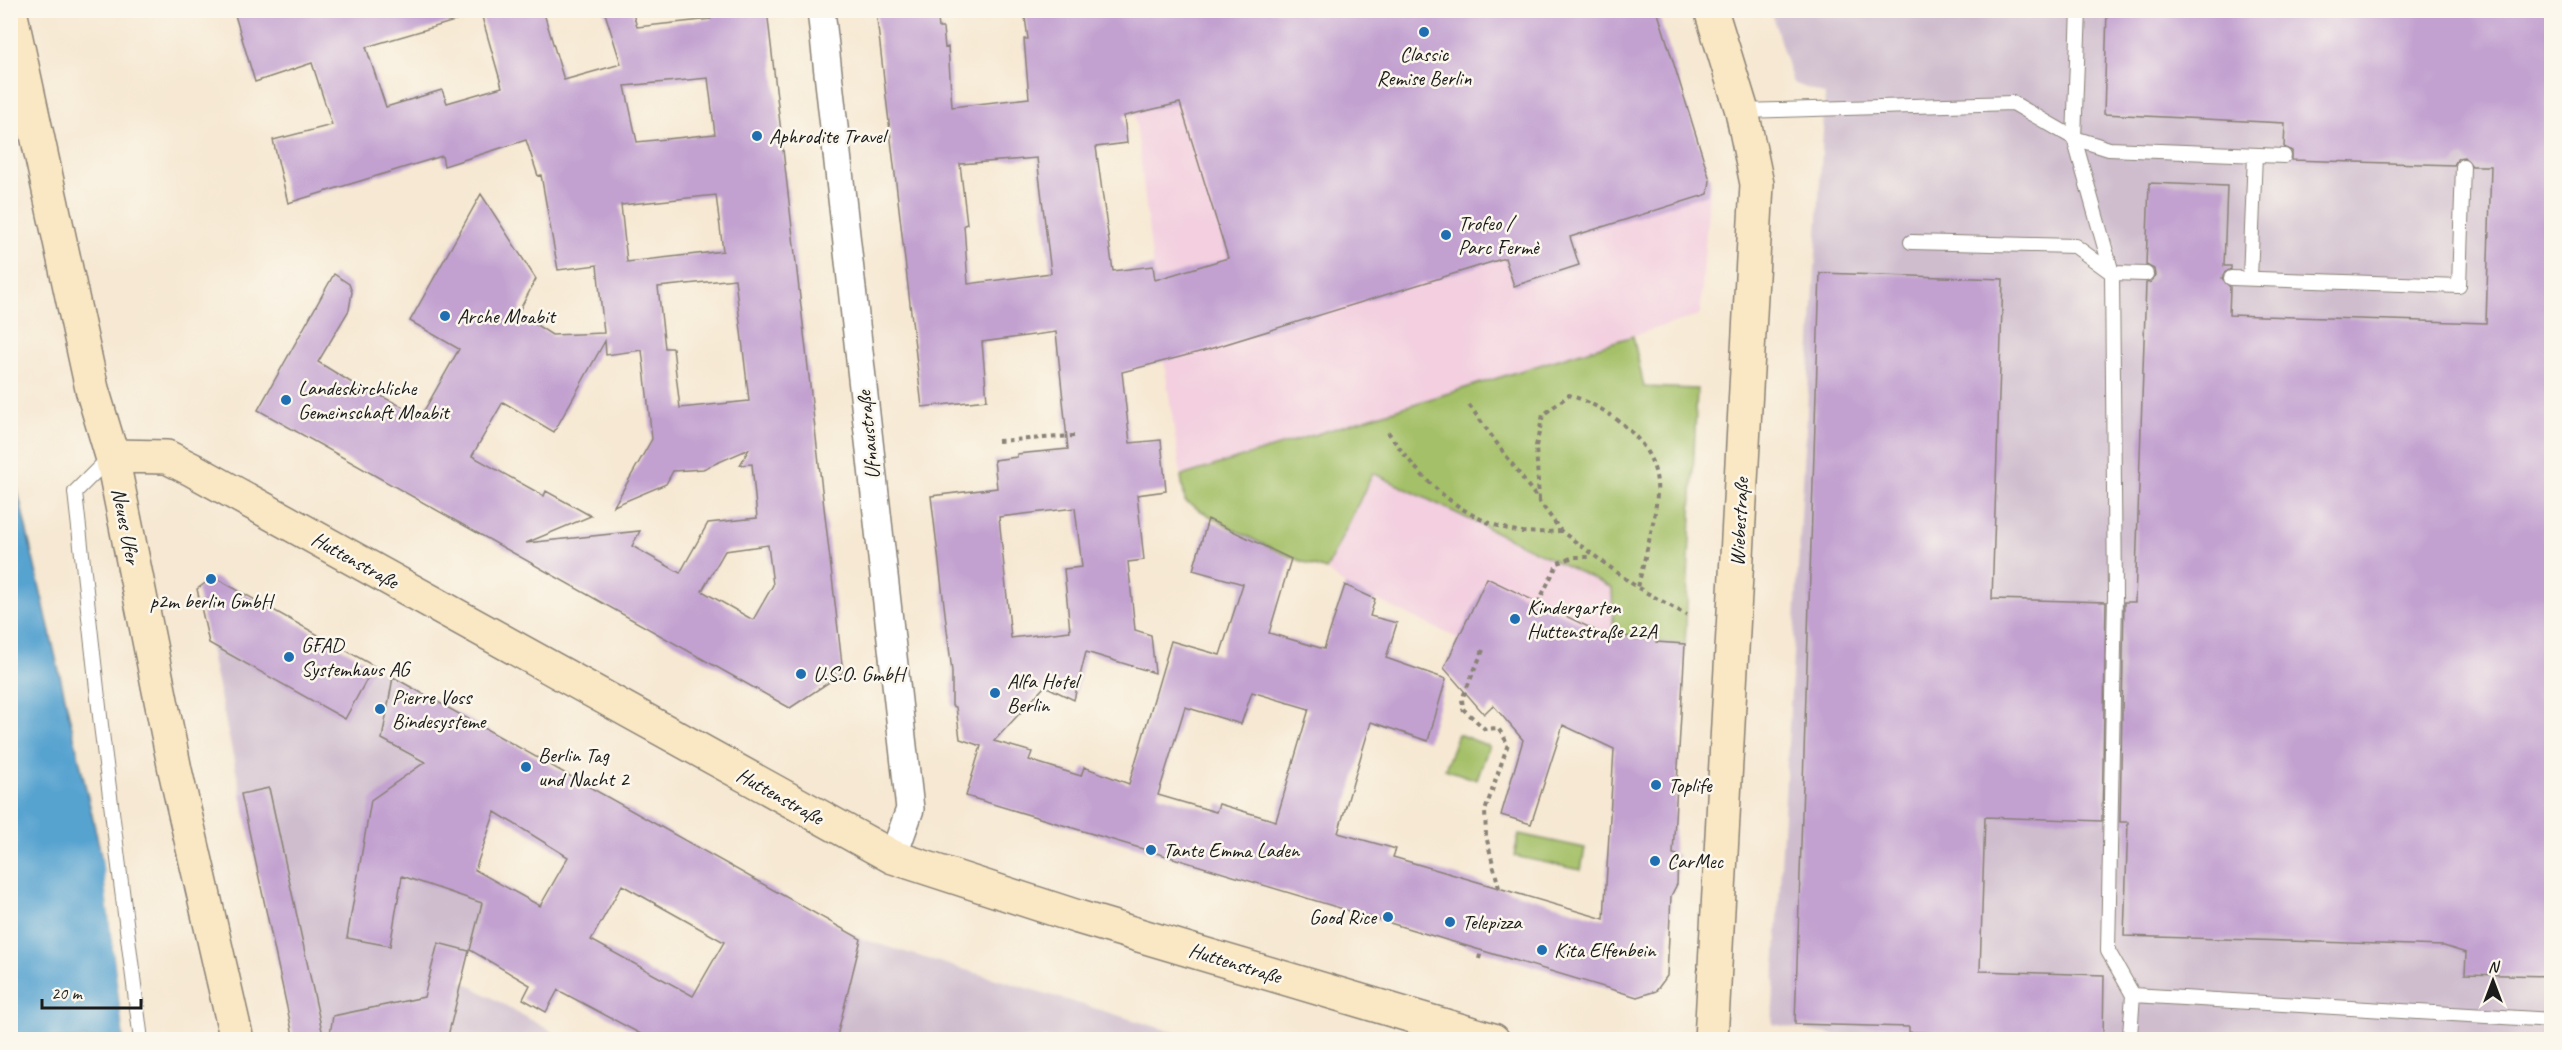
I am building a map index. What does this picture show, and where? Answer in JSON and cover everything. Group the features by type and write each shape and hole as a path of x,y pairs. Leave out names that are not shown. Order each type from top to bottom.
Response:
{"street":[{"path":"11,14 26,10"},
{"name":"Ufnaustraße","path":"820,10 910,809 893,857"},
{"name":"Wiebestraße","path":"1711,10 1742,111 1757,184 1711,1040"},
{"name":"Neues Ufer","path":"11,14 92,389 112,456 175,770 237,1040"},
{"name":"Huttenstraße","path":"112,456 167,457 893,857 1078,917 1493,1040"}],"lane":[{"path":"2079,10 2074,138 2112,273 2115,596 2108,951 2133,994 2130,1035"},
{"path":"1742,111 2013,103 2074,138 2109,149 2284,156"},
{"path":"2250,278 2255,155"},
{"path":"2230,278 2459,286 2463,166"},
{"path":"1911,242 2075,246 2112,273 2146,274"},
{"path":"112,456 75,492 100,725 141,1040"},
{"path":"2133,994 2552,1020"}],"path":[{"path":"1539,500 1536,446 1543,415 1569,395 1595,403 1616,417 1637,438 1653,464 1658,492 1638,588"},
{"path":"1469,405 1561,531 1593,557 1638,588 1687,615"},
{"path":"1388,432 1407,460 1430,485 1460,507 1493,524 1523,532 1561,531"},
{"path":"998,441 1074,436"},
{"path":"1539,603 1558,563 1574,556 1593,557"},
{"path":"1483,650 1462,699 1463,709 1485,729 1498,728 1508,744 1485,811 1486,836 1499,888"},
{"path":"1479,959 1481,951"}],"shaded area":[{"path":"1123,11 1710,180 1700,315 1181,476 1164,361"},
{"path":"1771,11 2551,11 2551,1039 1864,1040 1772,1024 1825,95 1793,83"},
{"name":"Kindergarten Huttenstraße 22A","path":"1373,473 1612,588 1614,644 1512,727 1498,711 1491,707 1484,714 1469,697 1489,653 1345,585 1326,570"},
{"path":"214,577 474,723 402,850 487,881 462,981 565,1039 294,1039 197,589"},
{"path":"861,939 1030,989 1197,1039 836,1039"}],"green space":[{"path":"1633,336 1644,387 1697,389 1685,644 1656,642 1656,638 1633,637 1614,644 1612,588 1373,473 1326,570 1253,540 1185,501 1181,476"},
{"path":"1458,734 1489,746 1477,780 1445,769"},
{"path":"1519,834 1585,848 1581,870 1514,856"}],"water":[{"path":"11,462 103,863 124,1039 11,1039"}],"pier":[{"path":"99,835 106,863 127,1040 124,1039"}],"building":[{"path":"252,10 464,10 465,18 366,47 386,107 442,90 447,103 502,87 480,10 543,10 564,80 621,64 604,10 632,10 637,27 711,19 710,10 767,10 843,673 790,708 258,410 334,274 349,284 352,292 349,310 318,362 370,394 371,391 421,416 459,349 410,321 481,194 536,279 518,313 552,335 604,333 597,265 558,270 541,175 538,176 526,140 444,166 442,156 288,203 273,140 332,125 312,63 255,82 235,15","holes":["708,78 715,134 637,142 625,86","716,195 723,251 627,262 621,205","735,279 749,401 680,408 673,348 665,348 658,287","605,341 606,355 642,350 652,439 614,506 666,484 673,471 703,469 749,449 740,465 752,464 757,518 708,523 680,573 632,546 640,531 526,543 591,516 546,491 544,496 472,456 503,402 554,432","768,545 773,585 753,620 702,591 725,551"]},
{"path":"876,10 937,10 939,28 943,28 945,48 948,47 952,107 1029,98 1024,39 1028,39 1024,10 1657,10 1710,180 1708,194 1570,237 1579,265 1514,286 1505,258 1203,351 1122,372 1130,443 1161,440 1166,491 1137,495 1144,560 1128,562 1135,630 1151,635 1155,673 1086,652 1074,700 1045,686 994,741 1032,752 1029,760 1081,776 1084,767 1129,784 1171,641 1220,655 1243,584 1193,570 1208,519 1291,559 1269,633 1324,649 1345,585 1375,599 1370,616 1397,623 1386,658 1446,679 1428,741 1371,722 1338,833 1396,849 1393,857 1604,919 1614,749 1563,725 1531,824 1501,815 1523,740 1493,705 1484,714 1444,668 1487,578 1605,635 1656,638 1656,642 1685,644 1673,854 1678,855 1677,884 1671,896 1667,976 1656,991 1637,997 966,796 981,746 960,739 956,707 952,706 952,672 931,496 997,488 994,460 1017,457 1017,454 1068,449 1056,332 982,342 987,400 922,407","holes":["1180,103 1228,258 1155,280 1153,266 1113,271 1096,147 1127,143 1124,116","1037,158 1051,273 968,284 964,225 967,224 960,164","1075,508 1082,567 1064,569 1070,631 1011,638 999,517","1252,692 1309,709 1276,821 1219,804 1216,812 1158,795 1185,707 1241,724"]},
{"path":"2107,10 2552,10 2552,976 2465,974 2466,953 2444,946 2124,936 2128,822 2120,822 2124,602 2135,602 2146,283 2151,282 2155,275 2154,269 2146,265 2149,183 2227,186 2224,266 2231,266 2231,269 2224,273 2222,278 2230,287 2229,315 2486,323 2491,166 2472,166 2464,157 2458,158 2454,165 2292,160 2292,151 2284,147 2285,123 2104,114"},
{"path":"1820,273 2003,279 1992,599 2106,602 2102,821 1985,817 1980,971 2104,975 2103,1040 1961,1040 1966,1034 1909,1032 1909,1027 1795,1024"},
{"path":"214,577 374,666 345,719 209,643 197,589"},
{"path":"393,677 861,939 836,1040 652,1040 558,990 546,1012 523,999 530,985 470,950 482,903 402,876 390,946 347,938 371,800 425,762 382,739","holes":["495,812 568,857 540,906 475,870","622,885 724,942 693,996 591,940"]},
{"path":"269,788 324,1040 294,1040 241,794"},
{"path":"438,943 469,951 447,1040 329,1040 333,1016 424,997"}],"place":[{"name":"Classic Remise Berlin","path":"1424,32"},
{"name":"Aphrodite Travel","path":"757,136"},
{"name":"Trofeo / Parc Fermè","path":"1446,235"},
{"name":"Arche Moabit","path":"445,316"},
{"name":"Landeskirchliche Gemeinschaft Moabit","path":"286,400"},
{"name":"p2m berlin GmbH","path":"211,579"},
{"name":"Kindergarten Huttenstraße 22A","path":"1515,619"},
{"name":"GFAD Systemhaus AG","path":"289,657"},
{"name":"U.S.O. GmbH","path":"801,674"},
{"name":"Alfa Hotel Berlin","path":"995,693"},
{"name":"Pierre Voss Bindesysteme","path":"380,709"},
{"name":"Berlin Tag und Nacht 2","path":"526,767"},
{"name":"Toplife","path":"1656,785"},
{"name":"Tante Emma Laden","path":"1151,850"},
{"name":"CarMec","path":"1655,861"},
{"name":"Good Rice","path":"1388,917"},
{"name":"Telepizza","path":"1450,922"},
{"name":"Kita Elfenbein","path":"1542,950"}]}
